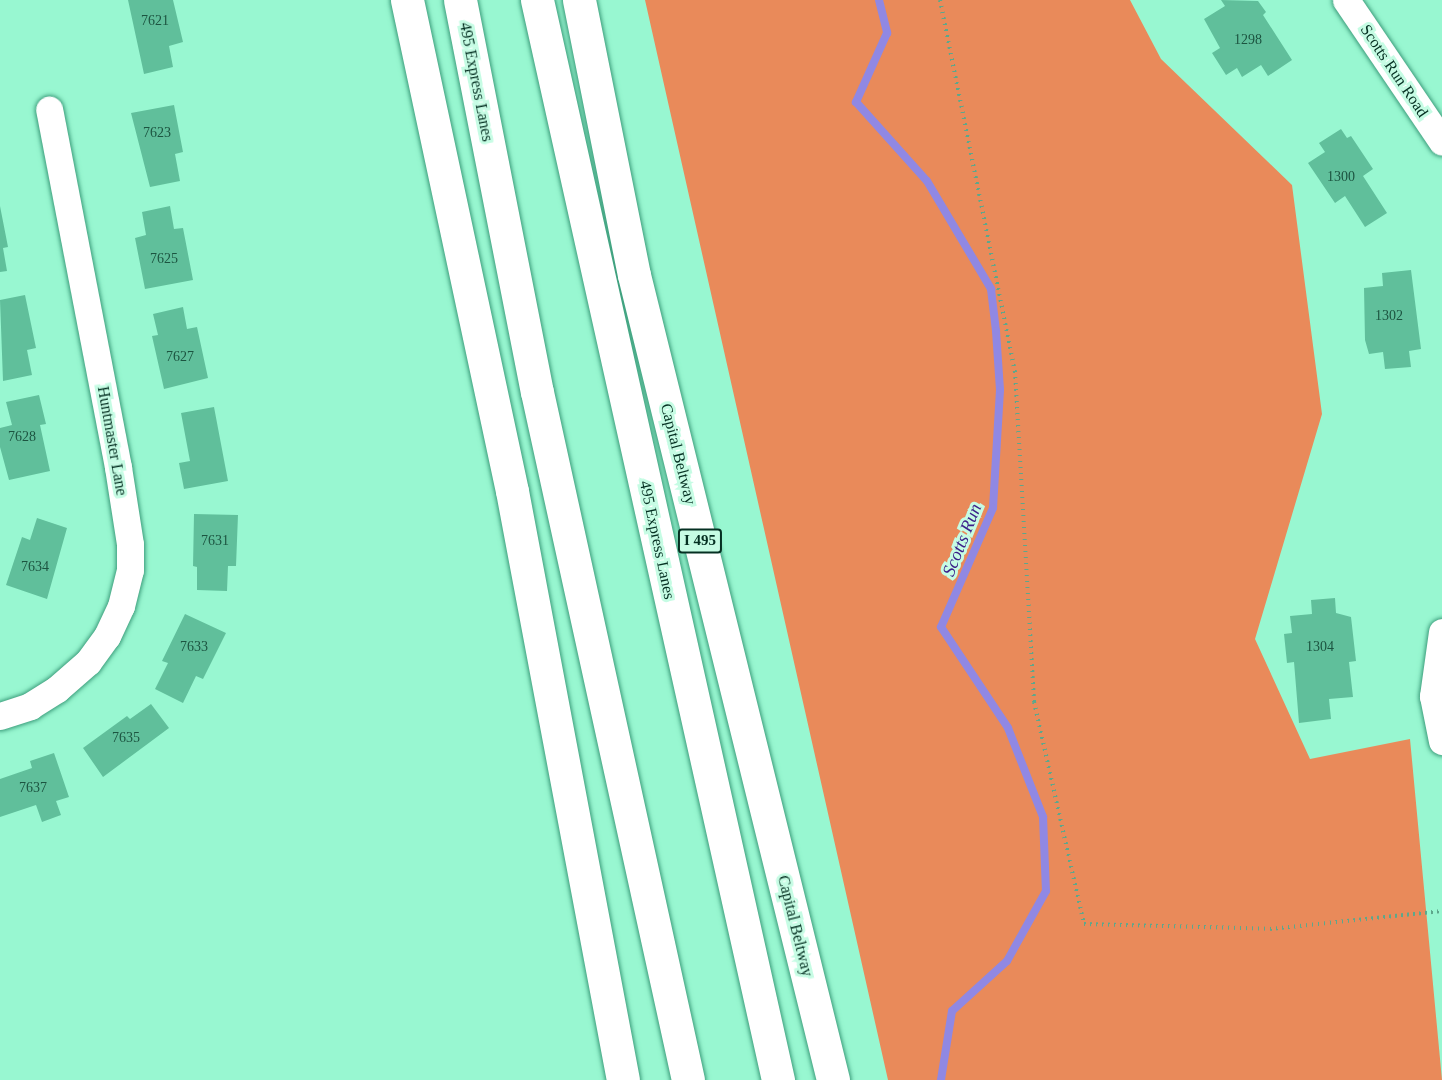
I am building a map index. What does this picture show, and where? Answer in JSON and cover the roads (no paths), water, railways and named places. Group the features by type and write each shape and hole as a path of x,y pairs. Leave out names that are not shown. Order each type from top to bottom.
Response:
{"highway":[{"path":"407,0 512,491 623,1080"},
{"name":"495 Express Lanes","path":"460,0 537,392 688,1080"},
{"name":"495 Express Lanes","path":"537,0 778,1080"},
{"name":"Capital Beltway","path":"579,0 634,275 833,1080"}],"street":[{"name":"Scotts Run Road","path":"1346,0 1442,142"},
{"name":"Huntmaster Lane","path":"0,716 30,706 57,689 88,662 107,636 121,606 130,570 130,544 118,467 49,110"},
{"path":"1442,632 1433,696 1442,741"}],"waterway":[{"name":"Scotts Run","path":"879,0 887,33 856,102 927,181 991,289 996,331 1000,390 993,508 941,627 1008,728 1043,817 1046,891 1007,961 952,1011 941,1080"}]}
